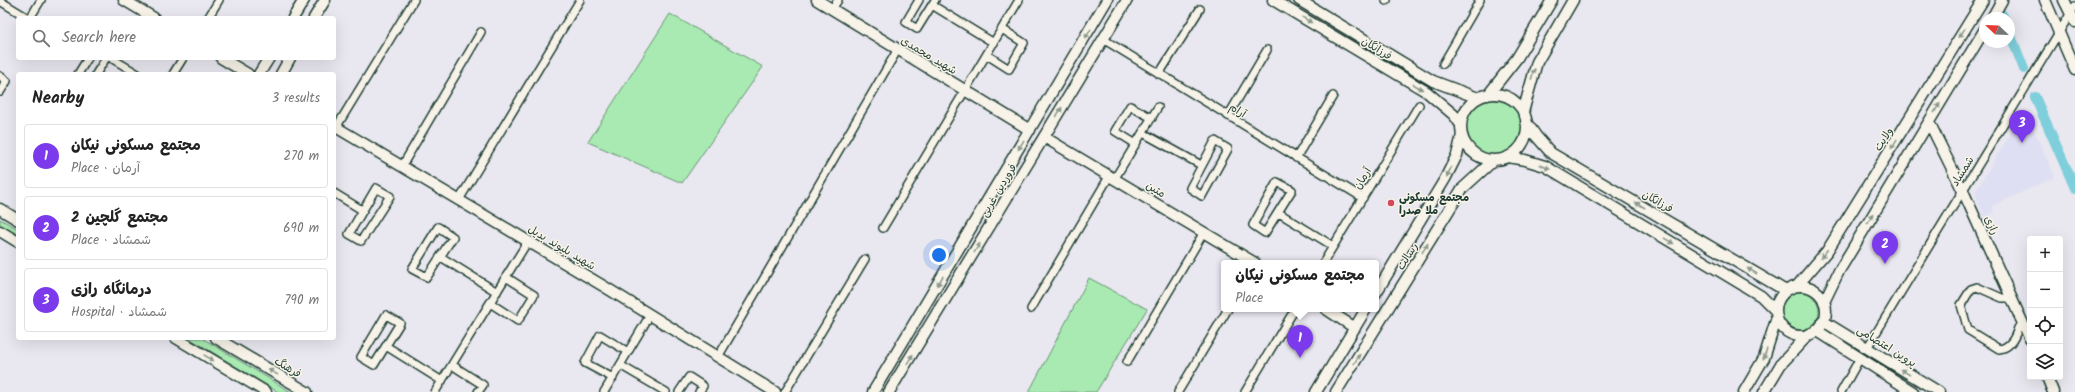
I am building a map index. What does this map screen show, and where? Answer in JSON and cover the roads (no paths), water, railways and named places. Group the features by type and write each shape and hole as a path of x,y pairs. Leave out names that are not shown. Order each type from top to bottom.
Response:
{"street":[{"path":"30,16 41,0"},
{"path":"209,16 219,0"},
{"path":"294,16 304,0"},
{"path":"315,16 325,0"},
{"path":"336,126 414,0"},
{"path":"459,200 580,0"},
{"name":"شهید محمدی","path":"817,0 1030,130"},
{"path":"832,10 838,0"},
{"path":"920,0 906,22 917,29 933,2 994,43"},
{"path":"883,228 1019,0"},
{"name":"فروردین غربی","path":"873,392 1107,0"},
{"name":"فروردین غربی","path":"890,392 1127,0"},
{"name":"فرزانگان","path":"1273,0 1427,92 1454,115 1461,130"},
{"name":"فرزانگان","path":"1299,0 1433,81 1483,96"},
{"path":"1442,64 1480,0"},
{"path":"1552,0 1518,58 1483,96 1466,110 1461,130 1465,144 1472,152 1480,157 1494,160 1508,157 1545,166 1761,296 1776,314 1781,326 1789,332 1799,335 1812,332 1860,358 1913,392"},
{"path":"1508,157 1516,151 1524,139 1524,117 1537,62 1573,0"},
{"name":"ولایت","path":"1798,286 1827,251 1983,0"},
{"path":"1995,12 2002,0"},
{"path":"2045,0 2075,70"},
{"path":"2064,0 2073,14"},
{"path":"0,1 26,16"},
{"path":"126,1 151,16"},
{"path":"1159,74 1200,9"},
{"name":"شمشاد","path":"1867,348 2058,33 2073,14"},
{"path":"986,55 1009,69 1024,43 1002,30"},
{"path":"402,166 481,32"},
{"name":"آرام","path":"1103,39 1363,198"},
{"path":"1764,392 1781,364 1823,320 1825,315 1824,302 1839,271 1979,39"},
{"path":"718,357 898,50"},
{"path":"1228,116 1266,50"},
{"path":"79,72 87,60"},
{"path":"97,72 105,60"},
{"path":"114,60 135,72"},
{"path":"176,72 182,60"},
{"path":"224,60 244,72"},
{"path":"260,72 268,60"},
{"path":"282,72 289,60"},
{"path":"0,76 7,81 0,92"},
{"path":"1483,96 1498,95 1508,98 1517,104 1524,117"},
{"path":"1296,158 1333,96"},
{"name":"آرمان","path":"1325,260 1419,105"},
{"path":"1136,144 1115,131 1130,106 1152,118"},
{"path":"1031,309 1158,107"},
{"name":"فرزانگان","path":"1524,117 1536,136 1551,152 1786,290"},
{"name":"رازی","path":"1929,122 1963,191 2027,332"},
{"name":"شهید بلیوند بدیل","path":"336,129 528,241 775,392"},
{"name":"رسالت","path":"1379,288 1445,179 1457,155 1461,130"},
{"path":"1143,133 1201,165"},
{"name":"متین","path":"1044,137 1250,260"},
{"path":"1215,141 1228,149 1202,196 1190,188 1201,165 1215,141"},
{"name":"رسالت","path":"1336,392 1462,188 1494,160"},
{"path":"1277,182 1292,190 1278,213 1265,233 1253,225 1277,182"},
{"path":"376,188 390,196 361,241 349,234 362,210 376,188"},
{"path":"336,194 362,210"},
{"path":"0,209 16,219"},
{"path":"1278,213 1333,246"},
{"path":"438,227 453,237 440,257 427,277 412,270 438,227"},
{"path":"0,231 16,241"},
{"path":"1127,362 1204,232"},
{"path":"435,392 528,241"},
{"path":"440,257 497,292"},
{"path":"785,392 865,259"},
{"path":"490,303 518,321 534,295 506,277"},
{"path":"1744,392 1764,358 1776,314 1778,300 1786,290 1798,286 1814,289 1824,302"},
{"path":"2012,298 2002,298 1977,287 1971,289 1961,305 1968,330 1999,349 2005,348 2015,338 2018,328 2024,325"},
{"path":"1178,392 1226,312"},
{"path":"1246,392 1293,312"},
{"path":"1331,312 1355,328"},
{"path":"1316,392 1364,312"},
{"path":"386,315 400,323 386,346 374,365 362,357 386,315"},
{"path":"604,392 650,315"},
{"name":"پروین اعتصامی","path":"1823,320 1938,392"},
{"path":"613,378 585,363 600,335 628,352"},
{"path":"179,340 266,392"},
{"name":"فرهنگ","path":"219,340 307,392"},
{"path":"386,346 442,381"},
{"path":"1840,392 1860,358"},
{"path":"452,365 483,385 478,392"},
{"path":"620,365 666,392"},
{"path":"679,392 689,377 703,386 699,392"},
{"path":"2048,380 2053,392"}],"waterway":[{"path":"2015,46 2024,69"},
{"path":"2035,97 2075,188"}],"place":[{"name":"درمانگاه رازی","path":"2022,143"},
{"name":"مجتمع مسکونی ملا صدرا","path":"1391,203"},
{"name":"مجتمع گلچین 2","path":"1885,264"},
{"name":"مجتمع مسکونی نیکان","path":"1300,358"}]}
